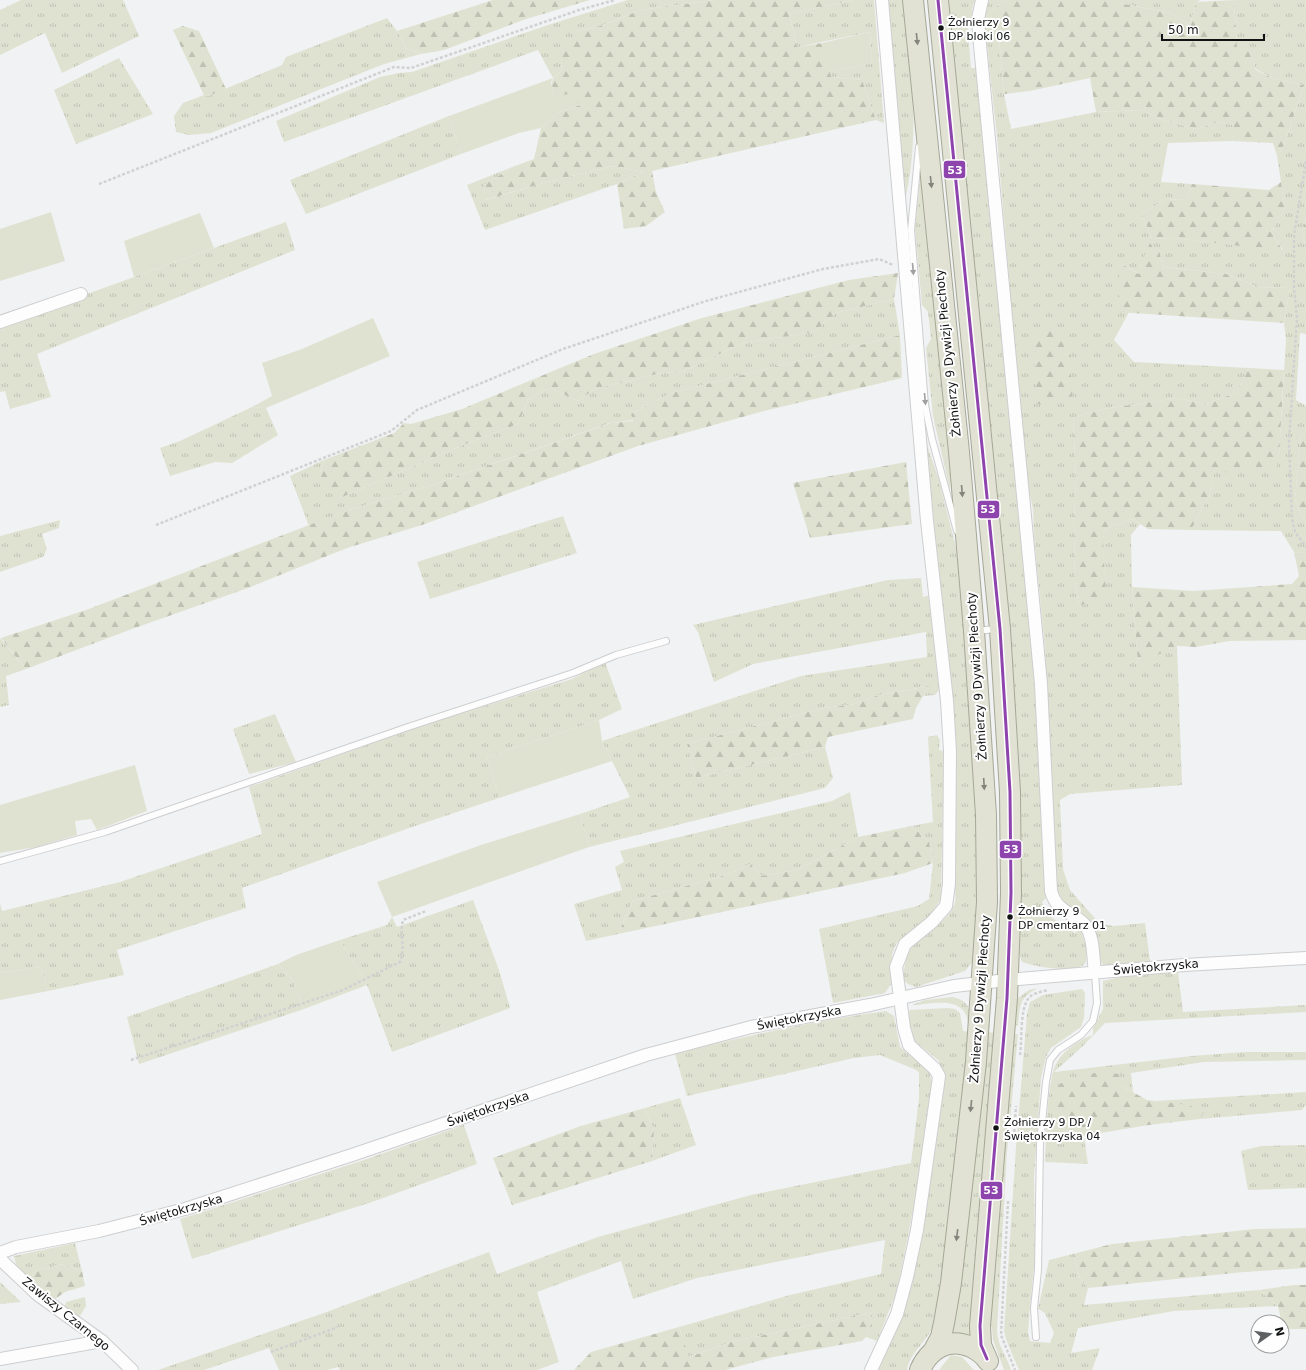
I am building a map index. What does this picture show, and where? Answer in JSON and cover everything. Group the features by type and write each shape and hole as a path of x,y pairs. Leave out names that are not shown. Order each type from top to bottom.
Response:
{"highway":[{"name":"Żołnierzy 9 Dywizji Piechoty","path":"913,0 971,589 986,815 987,902 976,1062 951,1283 944,1323 934,1350 920,1370"},
{"name":"Żołnierzy 9 Dywizji Piechoty","path":"938,0 1000,629 1010,792 1011,893 1007,980 980,1326 981,1345 989,1364"},
{"path":"934,1350 945,1344 954,1342 965,1344 989,1364"}],"street":[{"path":"871,1370 897,1314 908,1269 917,1230 939,1076 935,1069 909,1045 904,1028 896,967 905,944 932,922 946,906 949,884 950,766 947,701 927,521 882,0"},
{"path":"982,0 978,19 980,45 1041,684 1051,891 1058,906 1086,926 1091,940 1095,973"},
{"path":"0,322 81,294"},
{"name":"Świętokrzyska","path":"0,1253 16,1247 133,1224 236,1194 679,1046 750,1027 870,1005 954,986 1007,980 1245,960 1306,958"},
{"name":"Zawiszy Czarnego","path":"0,1259 38,1295 102,1341 132,1370"},
{"path":"0,1359 102,1341"}],"lane":[{"path":"924,108 911,230 925,405 932,439 971,589"},
{"path":"974,631 1000,629"},
{"path":"0,861 105,832 408,727 573,673 616,655 666,641"},
{"path":"1036,1337 1034,1308 1038,1270 1040,1142 1046,1082 1050,1060 1058,1050 1081,1035 1093,1021 1097,1004 1095,973"}],"path":[{"path":"99,184 394,67 411,68 579,10 614,0"},
{"path":"1306,161 1294,235 1294,289 1297,317 1289,442 1292,518 1295,532 1306,547"},
{"path":"156,525 391,431 417,410 563,349 706,300 822,269 879,258 906,273"},
{"path":"131,1060 343,990 400,962 403,956 400,929 403,920 426,911"},
{"path":"1020,1058 1024,1007 1028,998 1035,993 1055,989"},
{"path":"1013,1145 1017,1102"},
{"path":"1009,1196 1001,1335 1015,1370"},
{"path":"271,1352 338,1327"}],"green space":[{"path":"21,0 123,0 139,36 62,73 45,33 0,55 0,10"},
{"path":"493,0 590,0 526,19 444,50 421,54 406,48 397,31"},
{"path":"628,0 714,0 641,10 600,26 578,31 561,61 562,70 553,78 538,50 284,142 276,121 380,77 412,72 551,24"},
{"path":"714,0 853,0 789,14 797,47 822,43 831,77 862,80 876,120 652,171 656,192 665,212 646,226 624,229 617,184 644,172 613,166 543,183 485,200 484,185 515,166 534,159 541,128 559,112 580,105 554,96 552,84 555,76 562,70 562,48 578,31 600,26 641,10"},
{"path":"853,0 874,0 884,123 876,120 862,80 831,77 829,72 872,63 870,32 797,47 789,14"},
{"path":"886,0 905,0 910,51 913,128 909,179 904,204"},
{"path":"947,0 976,0 973,5 971,18 967,20 971,68 977,68 1029,618 1041,761 1046,898 1042,902 1051,917 1075,933 1080,928 1087,957 1083,966 1076,968 1057,969 1028,964 1022,962 1018,951"},
{"path":"989,0 1005,0 990,12 999,38 1004,94 1011,129 1096,112 1143,110 1162,120 1197,129 1217,122 1234,125 1232,141 1168,143 1161,182 1192,184 1186,199 1164,200 1142,214 1152,239 1173,238 1283,250 1271,232 1285,208 1277,156 1284,145 1304,85 1272,78 1256,69 1247,48 1237,47 1234,0 1306,0 1306,217 1302,232 1306,250 1306,334 1300,333 1296,400 1306,406 1306,437 1301,435 1295,500 1306,525 1306,556 1303,553 1294,552 1281,531 1191,530 1209,496 1214,472 1279,455 1286,339 1284,323 1290,288 1258,287 1226,274 1163,267 1159,250 1141,264 1140,274 1119,263 1118,311 1129,312 1114,340 1134,362 1249,368 1236,393 1205,404 1178,398 1103,409 1073,418 1076,479 1074,522 1075,582 1079,605 1106,587 1102,542 1105,529 1132,519 1140,524 1131,535 1132,587 1138,663 1177,646 1182,785 1070,794 1060,800 1063,869 1070,890 1100,924 1114,926 1145,923 1150,961 1103,965 1058,893 1055,878 1045,649 1034,536 1033,509 1026,477 997,137 984,16"},
{"path":"1005,0 1119,0 1119,3 1171,13 1190,26 1196,2 1234,0 1237,47 1247,47 1256,70 1272,78 1304,85 1284,145 1277,156 1273,143 1232,141 1233,125 1217,122 1197,129 1162,120 1143,110 1096,112 1090,78 1030,91 1004,94 999,38 990,12"},
{"path":"1119,0 1201,0 1196,2 1190,26 1171,13 1119,3"},
{"path":"387,18 397,31 406,48 421,54 384,64 211,133 189,135 176,132 174,116 183,103 204,95 208,96 282,65 286,57"},
{"path":"183,26 199,31 226,89 208,96 204,95 173,30"},
{"path":"870,32 872,63 829,72 822,43"},
{"path":"119,58 153,114 76,144 54,90"},
{"path":"553,78 551,82 554,96 569,94 580,105 559,112 541,128 519,133 461,154 449,116"},
{"path":"449,116 461,154 306,214 290,180"},
{"path":"515,166 484,185 486,200 543,183 613,166 644,172 617,184 485,230 467,185"},
{"path":"921,171 951,472 950,490 933,416 926,348 931,339 928,312 922,305 915,228"},
{"path":"1281,182 1285,208 1271,232 1283,251 1173,238 1152,239 1142,214 1164,200 1186,199 1192,184 1269,190"},
{"path":"51,212 65,261 0,281 0,229"},
{"path":"200,213 214,248 134,277 124,241"},
{"path":"1306,217 1306,249 1302,232"},
{"path":"286,222 295,250 37,354 51,397 10,409 5,391 0,392 0,329 63,306 87,294"},
{"path":"1150,243 1159,250 1163,267 1226,274 1258,287 1290,288 1284,323 1118,312 1118,262 1139,274 1141,264"},
{"path":"898,273 894,299 836,313 814,332 743,343 683,371 657,374 594,389 578,401 550,388 529,398 518,424 463,445 340,498 325,489 320,472 324,460 394,433 404,423 411,424 462,409 594,354 702,318 849,280"},
{"path":"894,299 900,335 671,393 631,414 633,420 610,423 432,485 349,510 309,526 290,476 324,460 320,472 340,498 463,445 518,424 529,398 550,388 578,401 594,389 657,374 683,371 743,343 814,332 836,313"},
{"path":"373,318 390,356 266,408 252,407 272,396 262,363 302,349"},
{"path":"1050,330 1069,335 1072,396 1049,405 1038,404 1031,331"},
{"path":"900,335 902,378 764,411 638,446 422,525 347,548 248,588 132,629 26,669 1,638 86,610 349,510 432,485 611,423 633,421 631,414 671,393"},
{"path":"1249,368 1284,370 1279,455 1276,469 1214,473 1209,496 1191,530 1148,529 1132,519 1105,529 1103,546 1106,582 1105,600 1079,605 1075,582 1074,522 1076,479 1073,418 1103,409 1178,398 1205,404 1236,393"},
{"path":"252,407 266,408 278,435 232,463 215,462 170,476 160,448 180,441"},
{"path":"1301,435 1306,437 1306,525 1295,500"},
{"path":"927,445 939,480 961,568 975,753 977,875 976,949 973,962 965,971 916,987 908,984 903,979 909,952 915,944 948,915 956,898 954,887 938,569 926,454"},
{"path":"906,462 912,524 810,538 793,483"},
{"path":"563,516 577,553 430,599 417,562"},
{"path":"60,520 59,528 42,534 47,549 43,557 0,572 0,536"},
{"path":"1294,552 1303,553 1306,556 1306,640 1229,641 1196,647 1177,646 1138,664 1132,587 1193,591 1292,584 1299,576"},
{"path":"921,578 923,597 929,596 932,599 940,689 935,695 923,696 929,686 879,695 850,705 823,708 687,744 696,778 825,747 833,778 825,788 589,847 580,814 630,797 602,741 801,676 927,657 926,632 753,664 714,682 698,632 693,625 888,580"},
{"path":"0,638 26,669 6,676 9,705 0,707"},
{"path":"605,662 622,709 599,720 487,757 499,798 412,827 242,888 246,908 117,950 124,975 48,991 41,967 0,973 0,903 2,911 120,882 262,834 249,787 427,724 572,679"},
{"path":"929,686 916,708 913,719 828,737 825,747 696,778 687,744 823,708 850,705 879,695"},
{"path":"275,714 296,762 249,774 233,729"},
{"path":"599,720 602,741 612,761 499,798 487,757"},
{"path":"937,735 940,740 939,750 944,751 941,899 930,916 896,944 892,955 891,984 885,993 833,1003 819,929 918,906 929,899 933,863 929,842 912,826 933,822 928,737"},
{"path":"135,765 147,811 97,830 91,819 75,821 77,835 36,847 0,853 0,805"},
{"path":"850,792 858,837 798,870 762,876 750,864 726,875 633,901 618,934 586,941 574,904 622,890 615,867 624,862 620,851 832,801"},
{"path":"580,814 589,847 392,917 377,882 481,845"},
{"path":"912,826 929,842 933,863 905,873 618,934 633,901 726,875 750,864 762,876 798,870 858,837"},
{"path":"473,900 499,970 510,1008 392,1052 367,985 340,940 387,925 392,917 397,927"},
{"path":"340,940 367,985 304,1009 293,981 278,964 296,955"},
{"path":"278,964 293,981 304,1009 139,1064 127,1017"},
{"path":"41,967 48,991 0,1000 0,973"},
{"path":"1178,972 1183,1012 1306,1005 1306,1012 1105,1023 1082,1047 1054,1072 1192,1056 1244,1052 1306,1052 1306,1060 1204,1062 1131,1073 1133,1092 1122,1086 1054,1124 1052,1141 1084,1137 1088,1164 1045,1162 1049,1095 1054,1070 1057,1062 1068,1049 1078,1042 1093,1035 1093,1028 1103,1009 1103,981 1129,975"},
{"path":"1038,988 1032,991 1024,999 1020,1008 1018,1026 1012,1025 1017,999 1029,990"},
{"path":"1082,989 1085,993 1084,1018 1081,1027 1051,1048 1046,1057 1041,1078 1034,1176 1035,1258 1028,1332 1030,1341 1050,1343 1054,1333 1045,1313 1038,1309 1049,1260 1073,1254 1080,1278 1088,1288 1084,1305 1259,1290 1278,1306 1174,1311 1078,1328 1071,1353 1100,1348 1092,1370 1019,1370 1008,1345 1004,1331 1016,1147 1027,1014 1030,1002 1043,995"},
{"path":"952,997 962,1000 968,1006 971,1013 972,1023 968,1023 966,1014 961,1008 954,1005 938,1003 912,1005 925,1000"},
{"path":"955,1009 960,1013 963,1031 971,1032 941,1295 932,1328 912,1357 907,1370 875,1370 898,1319 944,1078 939,1061 912,1039 908,1015 910,1010"},
{"path":"886,1011 894,1016 900,1047 929,1072 932,1083 913,1210 897,1291 877,1341 866,1337 873,1312 731,1342 688,1357 679,1327 790,1295 881,1274 885,1240 697,1278 633,1299 621,1261 537,1292 559,1362 537,1370 340,1370 338,1367 327,1370 279,1370 269,1348 204,1370 158,1370 321,1314 489,1252 497,1274 598,1237 751,1195 911,1163 919,1098 919,1072 914,1069 880,1055 854,1058 687,1096 675,1054 727,1041 832,1019"},
{"path":"985,1032 997,1033 975,1250 970,1339 951,1336"},
{"path":"1011,1034 1018,1034 1007,1152 997,1330 1000,1345 1011,1370 1004,1370 993,1340 991,1320 999,1171"},
{"path":"1102,1071 1118,1074 1122,1086 1147,1100 1189,1105 1204,1112 1200,1119 1149,1125 1052,1141 1056,1086 1070,1079"},
{"path":"1306,1092 1306,1105 1302,1110 1200,1119 1204,1112 1155,1101"},
{"path":"680,1098 696,1145 652,1161 654,1130 645,1108"},
{"path":"645,1108 654,1130 652,1161 512,1205 493,1158 581,1126"},
{"path":"464,1125 477,1164 372,1202 192,1259 180,1219 361,1161"},
{"path":"1306,1145 1306,1188 1248,1190 1241,1151 1261,1146"},
{"path":"1306,1228 1306,1268 1244,1272 1088,1288 1080,1278 1073,1254 1112,1244 1255,1229"},
{"path":"75,1243 82,1271 61,1264 36,1271 29,1279 17,1268 14,1256"},
{"path":"61,1264 82,1271 85,1286 65,1292 55,1299 29,1279 36,1271"},
{"path":"0,1282 21,1302 0,1304"},
{"path":"1294,1285 1306,1285 1306,1329 1290,1329 1290,1314 1280,1314 1278,1306 1259,1290"},
{"path":"85,1297 86,1306 80,1316 64,1309 66,1302"},
{"path":"873,1312 866,1337 862,1341 773,1357 725,1370 574,1370 591,1352 679,1327 689,1357 731,1342"},
{"path":"951,1355 962,1357 974,1370 939,1370"}],"transit line":[{"name":"53","path":"938,0 1000,629 1010,792 1011,893 1007,998 980,1326 981,1345 987,1359"}],"place":[{"name":"Żołnierzy 9 DP bloki 06","path":"941,28"},
{"name":"Żołnierzy 9 DP cmentarz 01","path":"1010,917"},
{"name":"Żołnierzy 9 DP / Świętokrzyska 04","path":"996,1128"}]}
